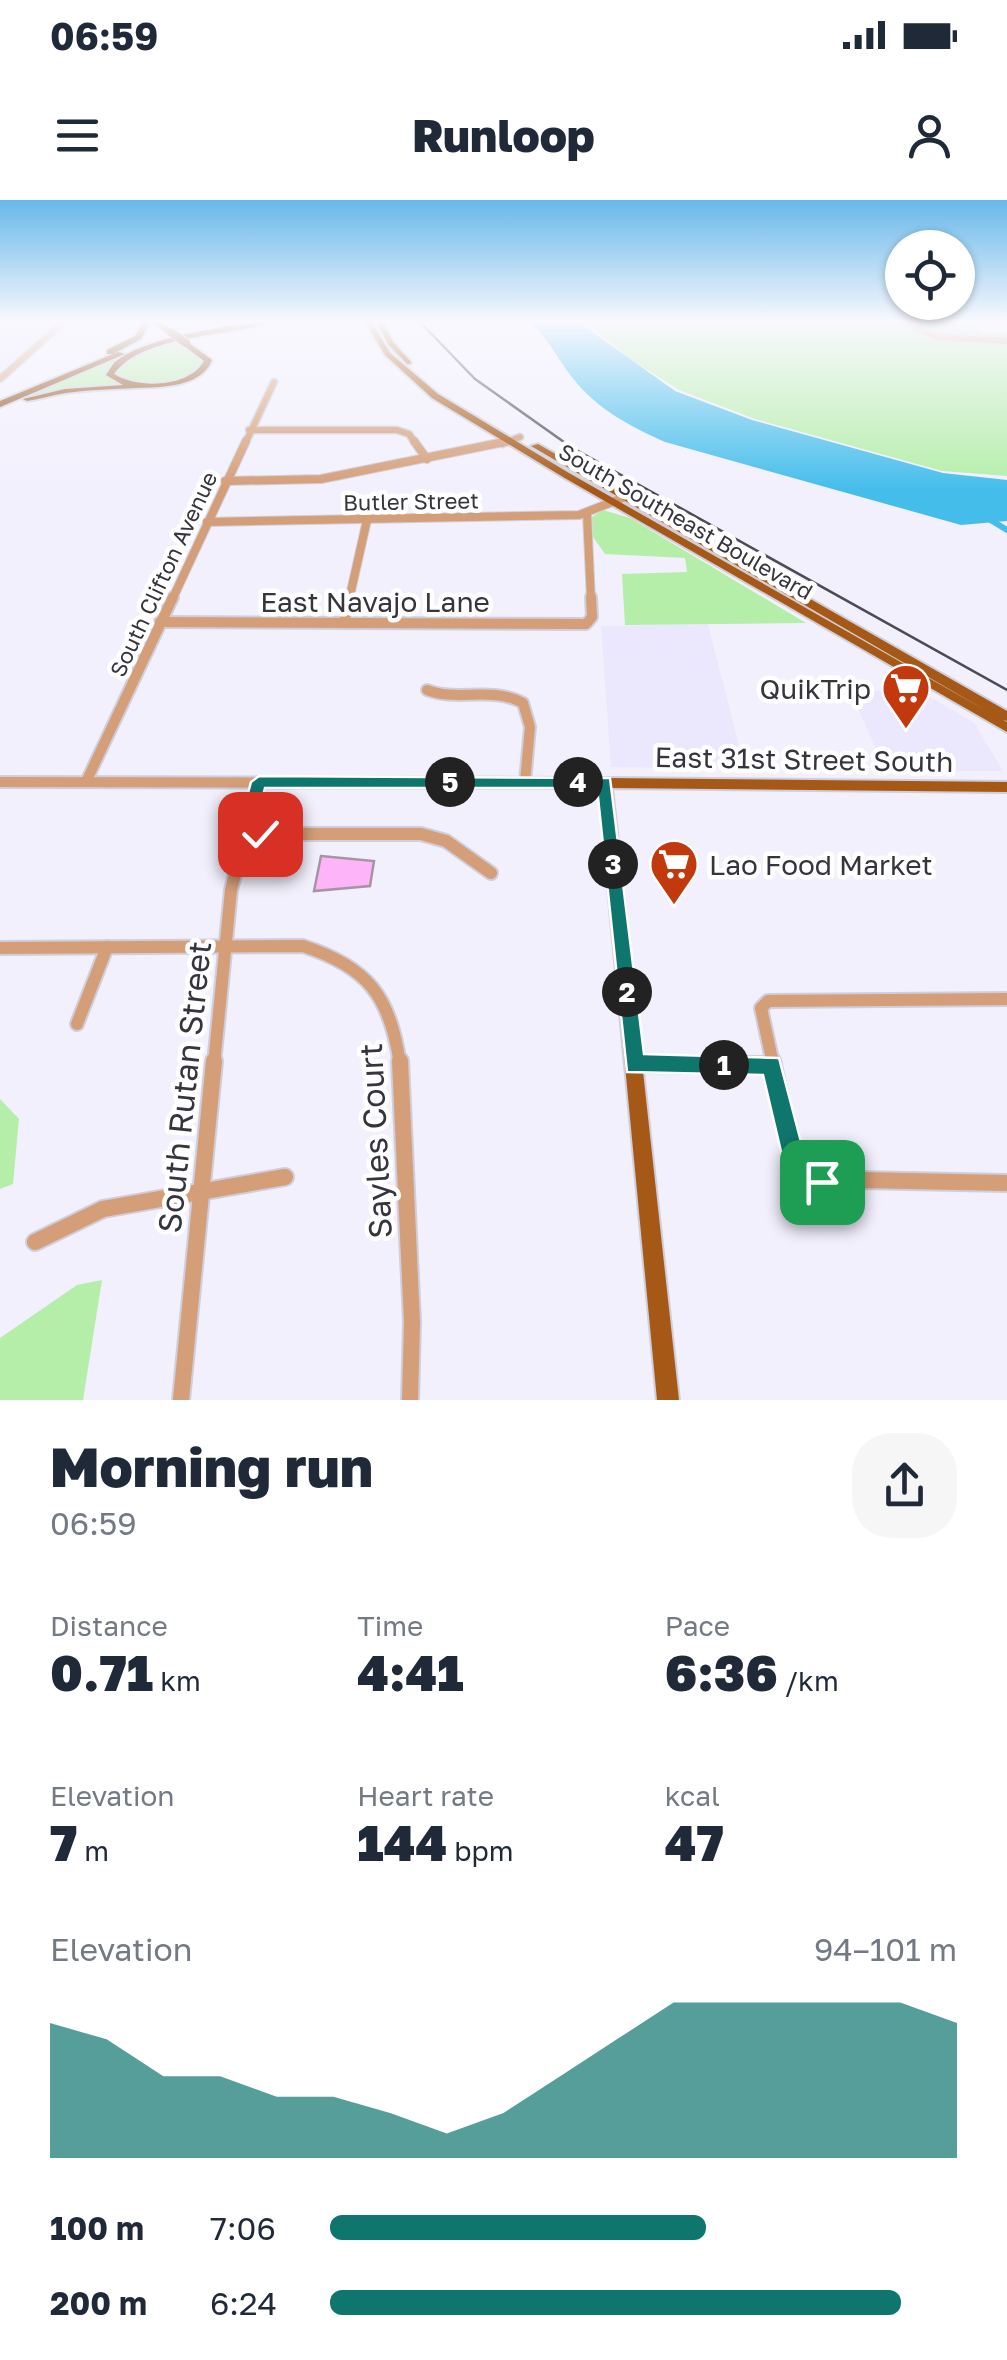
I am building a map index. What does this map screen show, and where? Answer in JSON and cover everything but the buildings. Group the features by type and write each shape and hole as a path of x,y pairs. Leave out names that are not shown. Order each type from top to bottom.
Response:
{"highway":[{"path":"0,403 49,377"},
{"path":"44,379 50,377"},
{"path":"0,403 65,377"},
{"path":"114,377 138,385 190,377"},
{"path":"0,403 65,390 150,387 195,377"}],"main road":[{"name":"South Southeast Boulevard","path":"411,377 612,502 1007,731"},
{"name":"South Southeast Boulevard","path":"424,377 515,440 626,497 1007,716"},
{"path":"987,786 1007,778"},
{"path":"605,782 668,1400"},
{"name":"East 31st Street South","path":"605,782 1007,788"}],"street":[{"name":"South Clifton Avenue","path":"86,782 274,382"},
{"path":"249,430 396,430 409,434 427,459"},
{"path":"226,481 322,479 515,440"},
{"name":"Butler Street","path":"206,522 587,514 626,497"},
{"name":"East Navajo Lane","path":"160,622 589,622 587,514"},
{"path":"344,623 367,520"},
{"path":"427,690 437,694 526,698 525,782"},
{"name":"East 31st Street South","path":"0,782 605,782"},
{"name":"South Rutan Street","path":"181,1400 230,890 259,782"},
{"path":"245,834 422,834 446,841 491,873"},
{"name":"Sayles Court","path":"0,948 303,946 353,966 377,988 395,1022 400,1062 412,1322 410,1400"},
{"path":"78,1024 107,947"},
{"path":"1007,999 768,1001 761,1008 794,1160 810,1179 1007,1183"},
{"path":"634,1064 772,1065"},
{"path":"35,1242 103,1210 284,1177"}],"shaded area":[{"path":"708,624 745,769 611,767 601,626"},
{"path":"850,691 920,691 974,723 1003,771 886,771"}],"green space":[{"path":"70,377 111,377 121,386 70,389 18,398"},
{"path":"118,377 184,377 156,383"},
{"path":"658,377 1007,377 1007,476 942,471 755,419 679,390"},
{"path":"603,510 630,518 806,623 625,625 622,574 687,572 685,558 605,554 593,537 592,517"},
{"path":"0,1099 19,1119 13,1184 0,1189"},
{"path":"102,1280 83,1400 0,1400 0,1338 77,1285"}],"water":[{"path":"572,377 655,377 675,391 752,420 943,473 1007,480 1007,521 961,525 665,442 624,422"}],"waterway":[{"path":"984,516 1007,530"}],"railway":[{"path":"473,377 571,447 1007,690"}],"place":[{"name":"QuikTrip","path":"906,730"},
{"name":"Lao Food Market","path":"674,906"}],"route":[{"path":"260,834 245,834 259,782 605,782 634,1064 772,1065 794,1160 800,1172 822,1182"}]}
